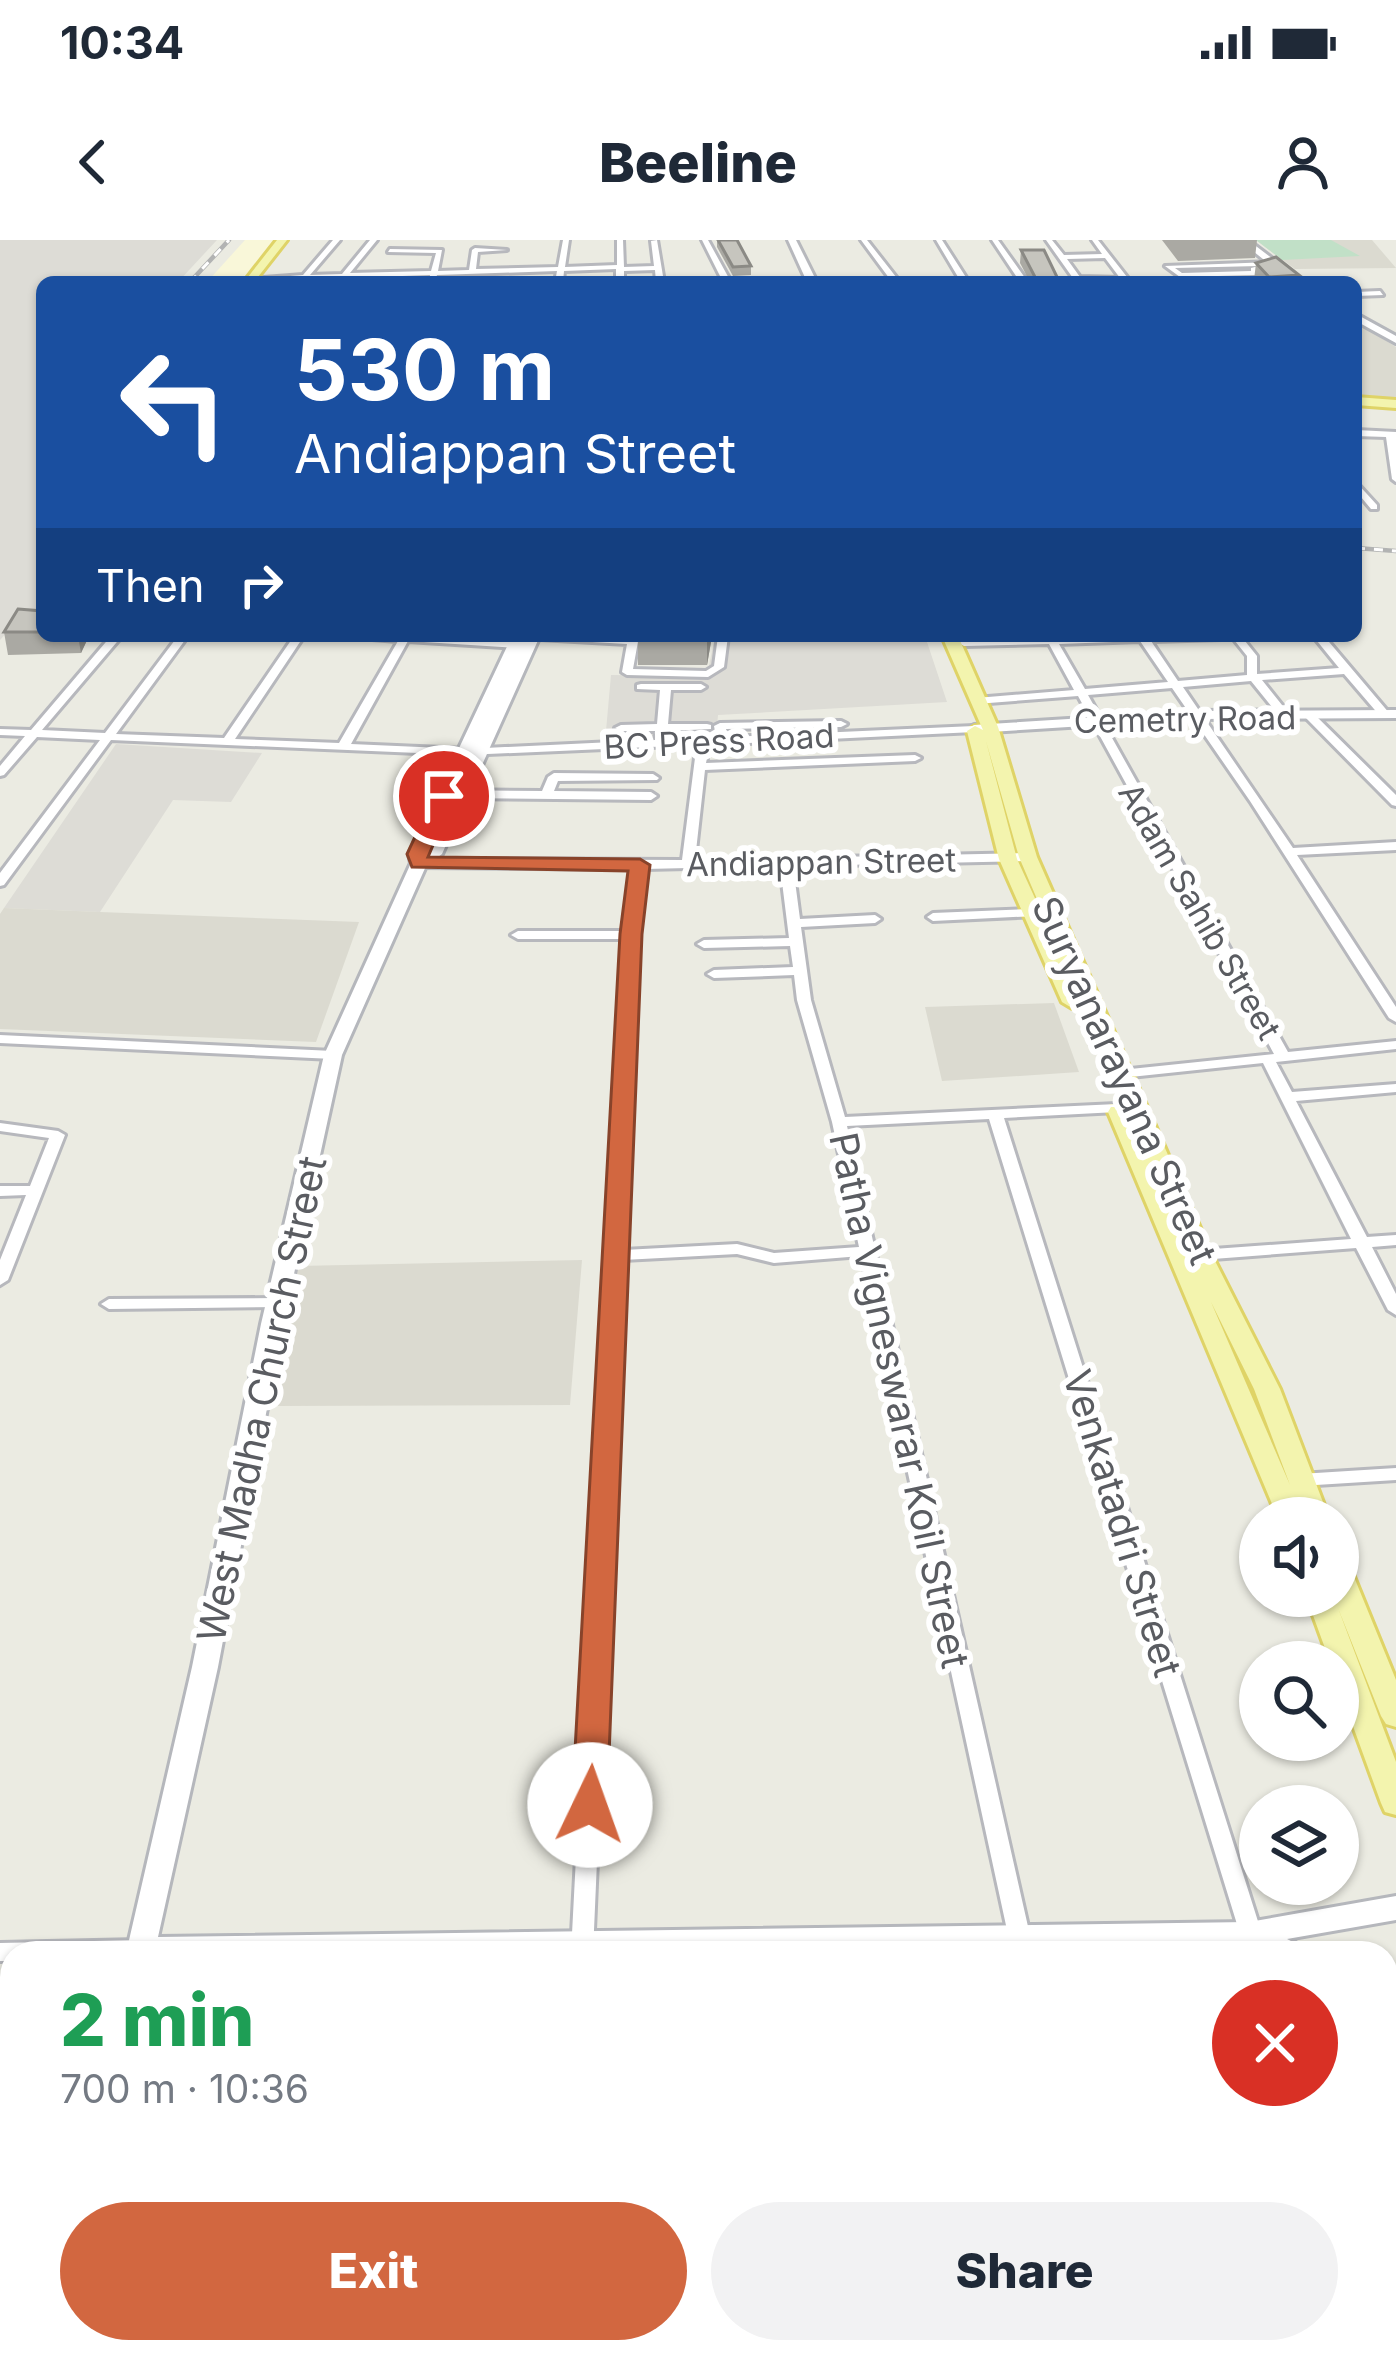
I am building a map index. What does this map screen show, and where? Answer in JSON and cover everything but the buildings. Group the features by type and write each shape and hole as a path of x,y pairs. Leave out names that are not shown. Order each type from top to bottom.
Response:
{"main road":[{"path":"254,276 282,240"},
{"path":"270,276 297,240"},
{"path":"792,240 809,276"},
{"path":"1243,240 1290,276"},
{"path":"1362,320 1394,337"},
{"path":"1362,403 1396,405"},
{"name":"West Madha Church Street","path":"143,1941 206,1667 332,1054 419,863 434,854 433,838 461,777 465,752 516,642"},
{"name":"West Madha Church Street","path":"461,777 483,750 534,642"},
{"name":"Suryanarayana Street","path":"938,642 982,728"},
{"name":"Suryanarayana Street","path":"960,642 1031,913 1282,1497"},
{"name":"Cemetry Road","path":"982,728 1197,715 1392,715"},
{"name":"Suryanarayana Street","path":"1018,858 1200,1255 1267,1389 1307,1497"},
{"path":"1328,1617 1396,1803"},
{"path":"1356,1617 1396,1716"},
{"path":"1105,1941 1251,1934 1396,1908"},
{"path":"1251,1934 1265,1941"}],"street":[{"path":"306,276 337,240"},
{"path":"344,276 374,240"},
{"path":"378,276 397,240"},
{"path":"560,276 566,240"},
{"path":"620,240 620,276"},
{"path":"705,240 725,276"},
{"path":"863,240 891,276"},
{"path":"938,240 961,276"},
{"path":"995,240 1020,276"},
{"path":"1049,240 1076,276"},
{"path":"1095,240 1122,276"},
{"path":"654,241 659,276"},
{"path":"472,271 476,250 505,245 506,276"},
{"path":"390,251 440,251 434,276"},
{"path":"1062,257 1108,256"},
{"path":"1168,266 1277,266 1252,269 1256,273 1180,275 1168,266"},
{"path":"440,276 504,269 657,268"},
{"path":"1362,294 1380,293"},
{"path":"1362,433 1393,435 1396,479"},
{"path":"1362,492 1374,507"},
{"path":"0,773 112,642"},
{"path":"0,882 179,642"},
{"path":"227,742 295,642"},
{"path":"343,747 402,642"},
{"path":"631,642 627,672 708,674 719,667 721,642"},
{"name":"Adam Sahib Street","path":"1054,642 1276,1059 1288,1097 1396,1310"},
{"path":"1147,642 1396,1018"},
{"path":"1241,642 1252,656 1252,675 1284,715"},
{"path":"1323,642 1392,715"},
{"path":"972,691 1078,691 1349,670"},
{"path":"641,687 701,687"},
{"path":"622,733 661,738 665,687"},
{"path":"1310,716 1396,802"},
{"path":"723,743 720,726 841,724"},
{"name":"BC Press Road","path":"0,733 465,752 704,736 723,743 982,728"},
{"path":"688,864 704,736"},
{"path":"701,767 915,758"},
{"path":"546,796 554,777 653,778"},
{"path":"453,795 652,796"},
{"path":"1290,852 1396,846"},
{"name":"Andiappan Street","path":"419,863 640,865 1018,858"},
{"name":"Patha Vigneswarar Koil Street","path":"786,863 800,971 839,1123 1020,1941"},
{"path":"582,1941 631,934 640,865"},
{"path":"933,917 1031,913"},
{"path":"704,944 875,919"},
{"path":"518,935 631,934"},
{"path":"714,974 800,971"},
{"path":"1375,980 1396,979"},
{"path":"0,1039 332,1054"},
{"path":"1120,1074 1396,1045"},
{"path":"1288,1097 1396,1088"},
{"path":"839,1123 1117,1108"},
{"name":"Venkatadri Street","path":"995,1113 1251,1934"},
{"path":"0,1127 58,1135 4,1258 0,1280"},
{"path":"0,1191 36,1190"},
{"path":"1200,1255 1396,1240"},
{"path":"619,1255 736,1249 784,1258 866,1251"},
{"path":"110,1304 277,1304"},
{"path":"1300,1480 1396,1474"}],"shaded area":[{"path":"0,240 217,240 184,276 36,276 36,619 20,618 0,640"},
{"path":"245,240 277,240 247,276 212,276"},
{"path":"1256,240 1372,240 1396,268 1295,269"},
{"path":"1362,327 1396,347 1396,400 1362,398"},
{"path":"714,642 927,642 947,702 718,715 716,736 605,742 611,675 707,676"},
{"path":"116,744 262,753 231,802 173,800 100,912 4,908"},
{"path":"4,908 359,922 316,1042 0,1029 0,914"},
{"path":"1054,1003 1079,1072 942,1081 925,1007"},
{"path":"582,1260 570,1405 274,1406 298,1266"}],"green space":[{"path":"1256,240 1331,240 1360,256 1282,260"}],"railway":[{"path":"196,276 229,240"},
{"path":"1362,548 1396,551"}],"route":[{"path":"444,796 417,854 419,863 640,865 631,934 621,1122 619,1255 590,1805"}]}
